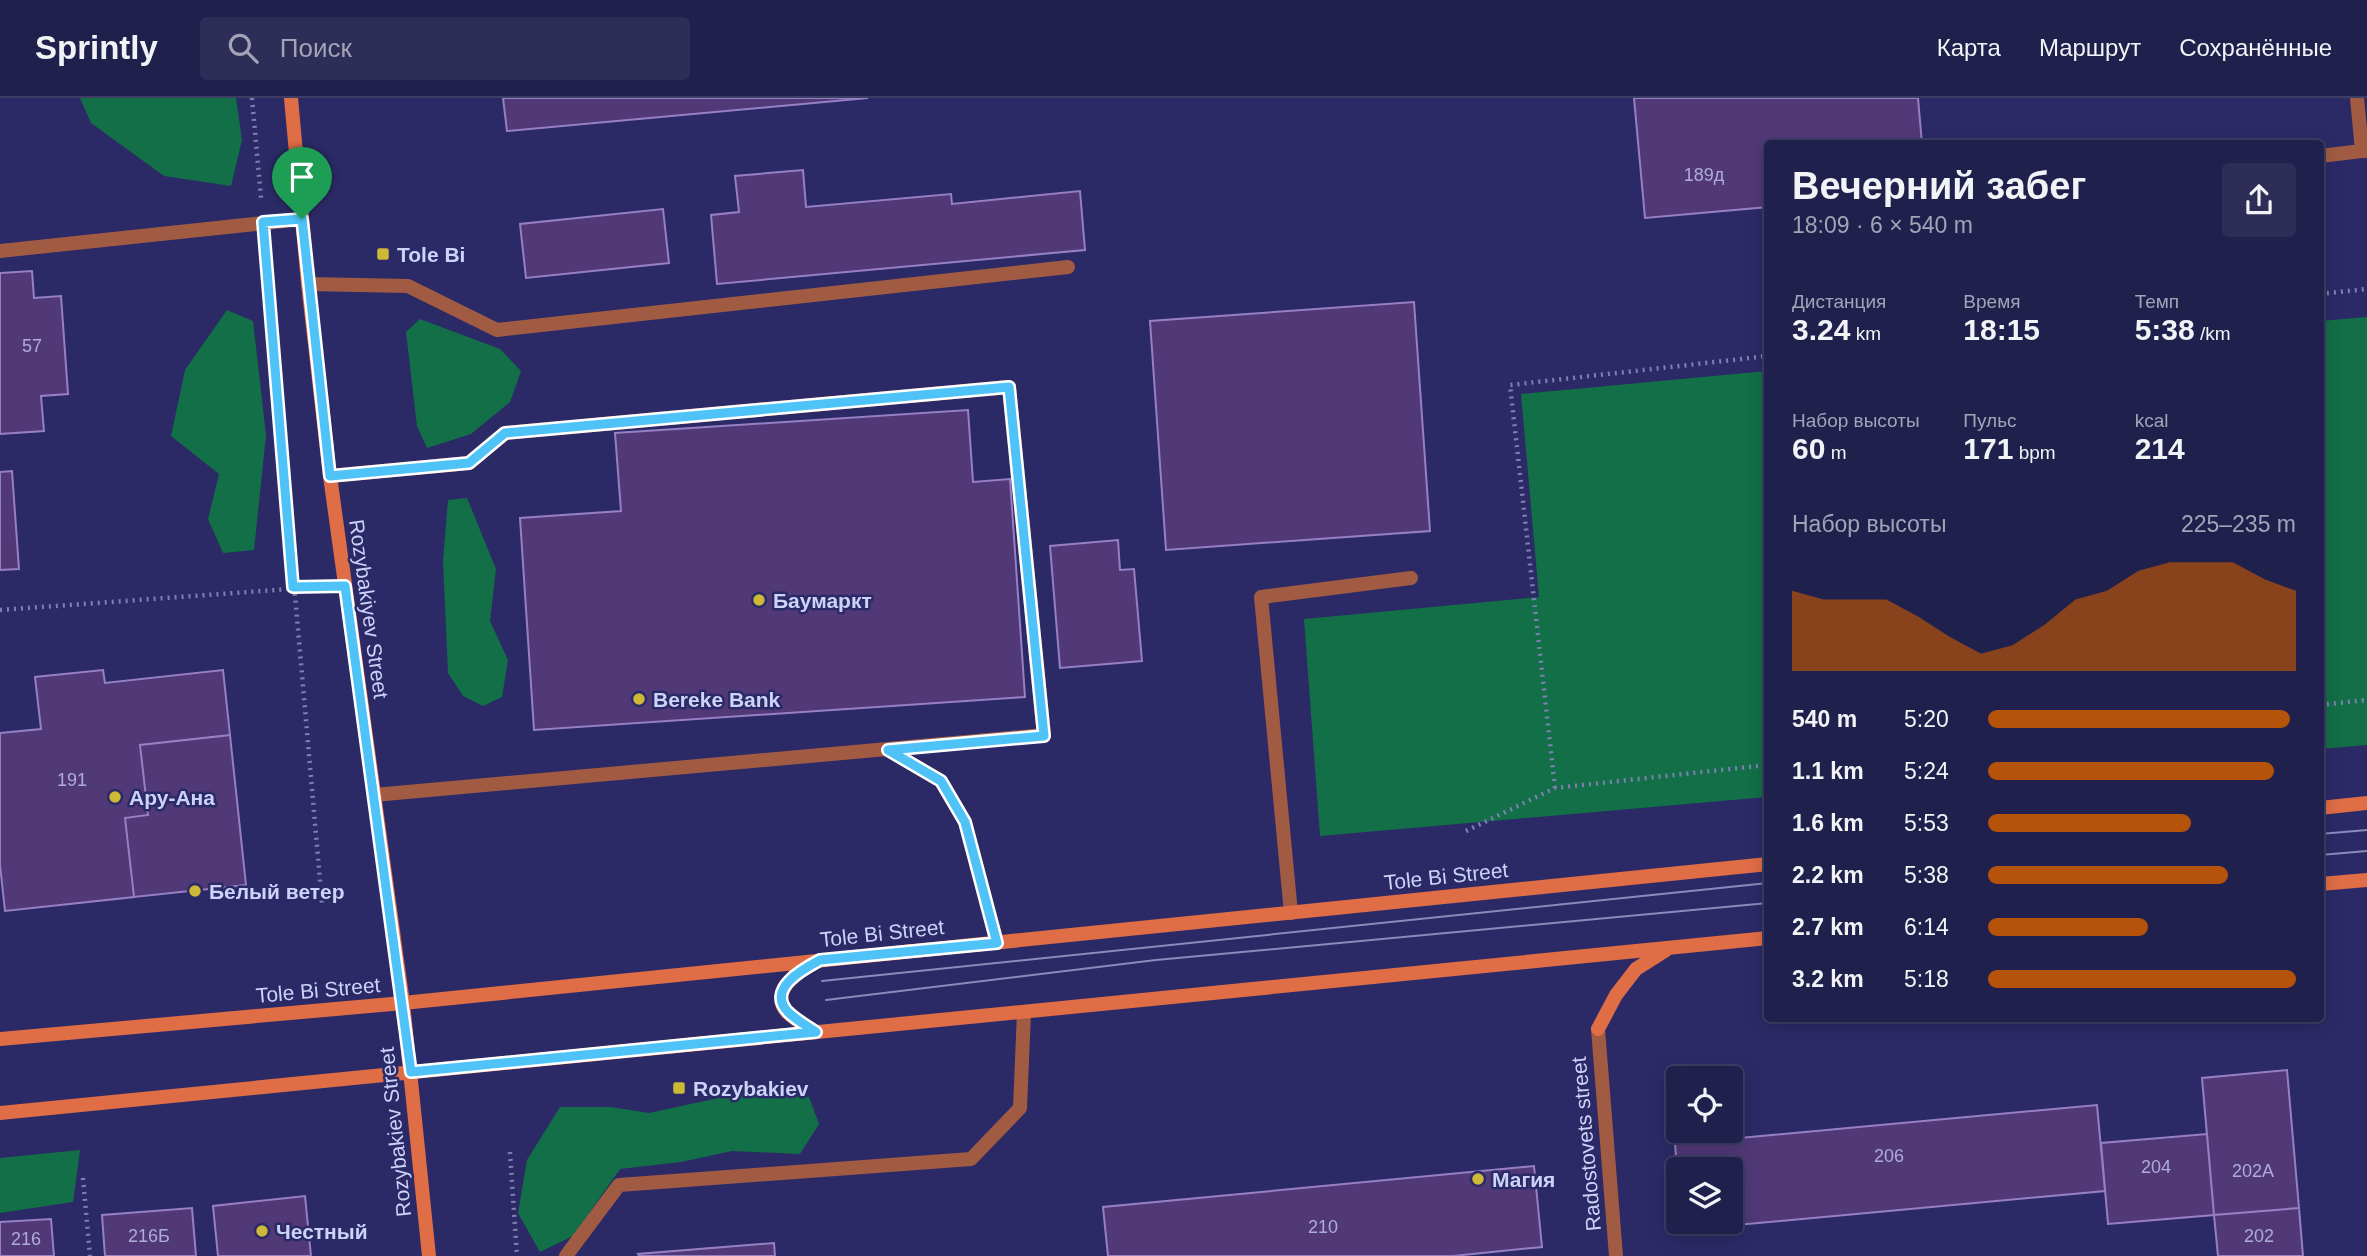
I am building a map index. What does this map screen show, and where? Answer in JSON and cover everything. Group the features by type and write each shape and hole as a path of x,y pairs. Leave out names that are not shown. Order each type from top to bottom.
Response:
{"main road":[{"path":"291,98 302,219"},
{"name":"Rozybakiyev Street","path":"302,219 330,476 403,1003"},
{"path":"2324,808 2367,803"},
{"name":"Tole Bi Street","path":"0,1040 403,1003 1764,864"},
{"path":"2324,884 2367,880"},
{"path":"0,1112 1764,939"},
{"path":"1598,1029 1616,995 1636,969 1670,948"},
{"path":"816,1032 787,1012 782,1002 784,987 797,973 820,960"},
{"name":"Rozybakiev Street","path":"403,1003 429,1256"}],"street":[{"path":"2324,156 2365,151 2357,98"},
{"path":"0,251 302,219"},
{"path":"308,284 408,286 496,330 1068,267"},
{"path":"330,476 469,463 505,433 1009,387 1044,736 374,795"},
{"path":"1291,912 1261,597 1411,578"},
{"path":"888,750 941,781 965,822 997,943"},
{"path":"566,1256 620,1185 971,1159 1020,1108 1024,1012"},
{"name":"Radostovets street","path":"1598,1029 1616,1256"}],"path":[{"path":"252,98 322,903"},
{"path":"2324,294 2367,289"},
{"path":"1555,788 1510,385 1764,356"},
{"path":"0,610 293,587 345,586"},
{"path":"2324,705 2367,700"},
{"path":"1466,831 1555,788 1764,765"},
{"path":"509,1152 517,1256"},
{"path":"83,1178 90,1256"}],"green space":[{"path":"80,98 236,98 242,140 231,186 164,176 91,123"},
{"path":"227,310 253,321 266,435 254,550 223,553 208,519 219,474 171,436 185,370"},
{"path":"2367,317 2367,745 2324,749 2324,321"},
{"path":"420,319 500,349 521,371 510,402 471,434 427,448 417,426 406,332"},
{"path":"1764,371 1764,797 1320,836 1304,619 1539,597 1521,394"},
{"path":"467,498 496,569 490,621 508,660 502,697 483,706 463,696 448,673 443,561 448,500"},
{"path":"737,1094 809,1097 819,1124 800,1154 732,1151 681,1162 620,1169 573,1236 540,1252 518,1213 527,1160 560,1107 611,1107 649,1113"},
{"path":"80,1150 73,1202 0,1213 0,1158"}],"building":[{"path":"503,98 868,98 507,131"},
{"path":"1634,98 1918,98 1922,140 1764,140 1764,207 1645,218"},
{"path":"803,170 806,207 951,194 952,204 1080,191 1085,250 717,284 711,215 739,212 735,176"},
{"path":"663,209 669,263 526,278 520,224"},
{"path":"32,271 34,298 61,296 68,394 41,396 44,431 0,434 0,273"},
{"path":"1414,302 1430,531 1166,550 1150,321"},
{"path":"968,410 973,482 1010,479 1025,697 534,730 520,518 621,511 615,433"},
{"path":"12,471 19,569 0,570 0,472"},
{"path":"1118,540 1120,570 1134,569 1142,661 1060,668 1050,546"},
{"path":"103,670 105,683 223,670 230,735 140,745 148,815 125,818 134,897 5,911 0,865 0,733 41,729 35,677"},
{"path":"230,735 246,885 134,897 125,818 148,815 140,745"},
{"path":"2287,1070 2299,1208 2214,1215 2202,1078"},
{"path":"2097,1105 2105,1191 1743,1224 1743,1157 1676,1157 1675,1144 1743,1143 1743,1138"},
{"path":"2207,1134 2214,1215 2108,1224 2101,1143"},
{"path":"1534,1166 1542,1247 1453,1256 1108,1256 1103,1207"},
{"name":"Честный","path":"305,1196 311,1256 218,1256 213,1206"},
{"path":"192,1208 196,1256 105,1256 102,1215"},
{"path":"2299,1208 2303,1256 2218,1256 2214,1215"},
{"path":"51,1219 54,1256 0,1256 0,1222"},
{"path":"774,1243 775,1256 638,1254"}],"tram line":[{"path":"2324,834 2367,830"},
{"path":"2324,855 2367,851"},
{"path":"822,981 1764,883"},
{"path":"826,1000 1156,960 1764,903"}],"place":[{"name":"Tole Bi","path":"383,254"},
{"name":"Баумаркт","path":"759,600"},
{"name":"Bereke Bank","path":"639,699"},
{"name":"Ару-Ана","path":"115,797"},
{"name":"Белый ветер","path":"195,891"},
{"name":"Rozybakiev","path":"679,1088"},
{"name":"Магия","path":"1478,1179"},
{"name":"Честный","path":"262,1231"}],"route":[{"path":"302,219 330,476 469,463 505,433 1009,387 1044,736 888,750 941,781 965,822 997,943 820,960 797,973 784,987 782,1002 787,1012 816,1032 411,1072 345,586 293,587 263,222 302,219"}]}
